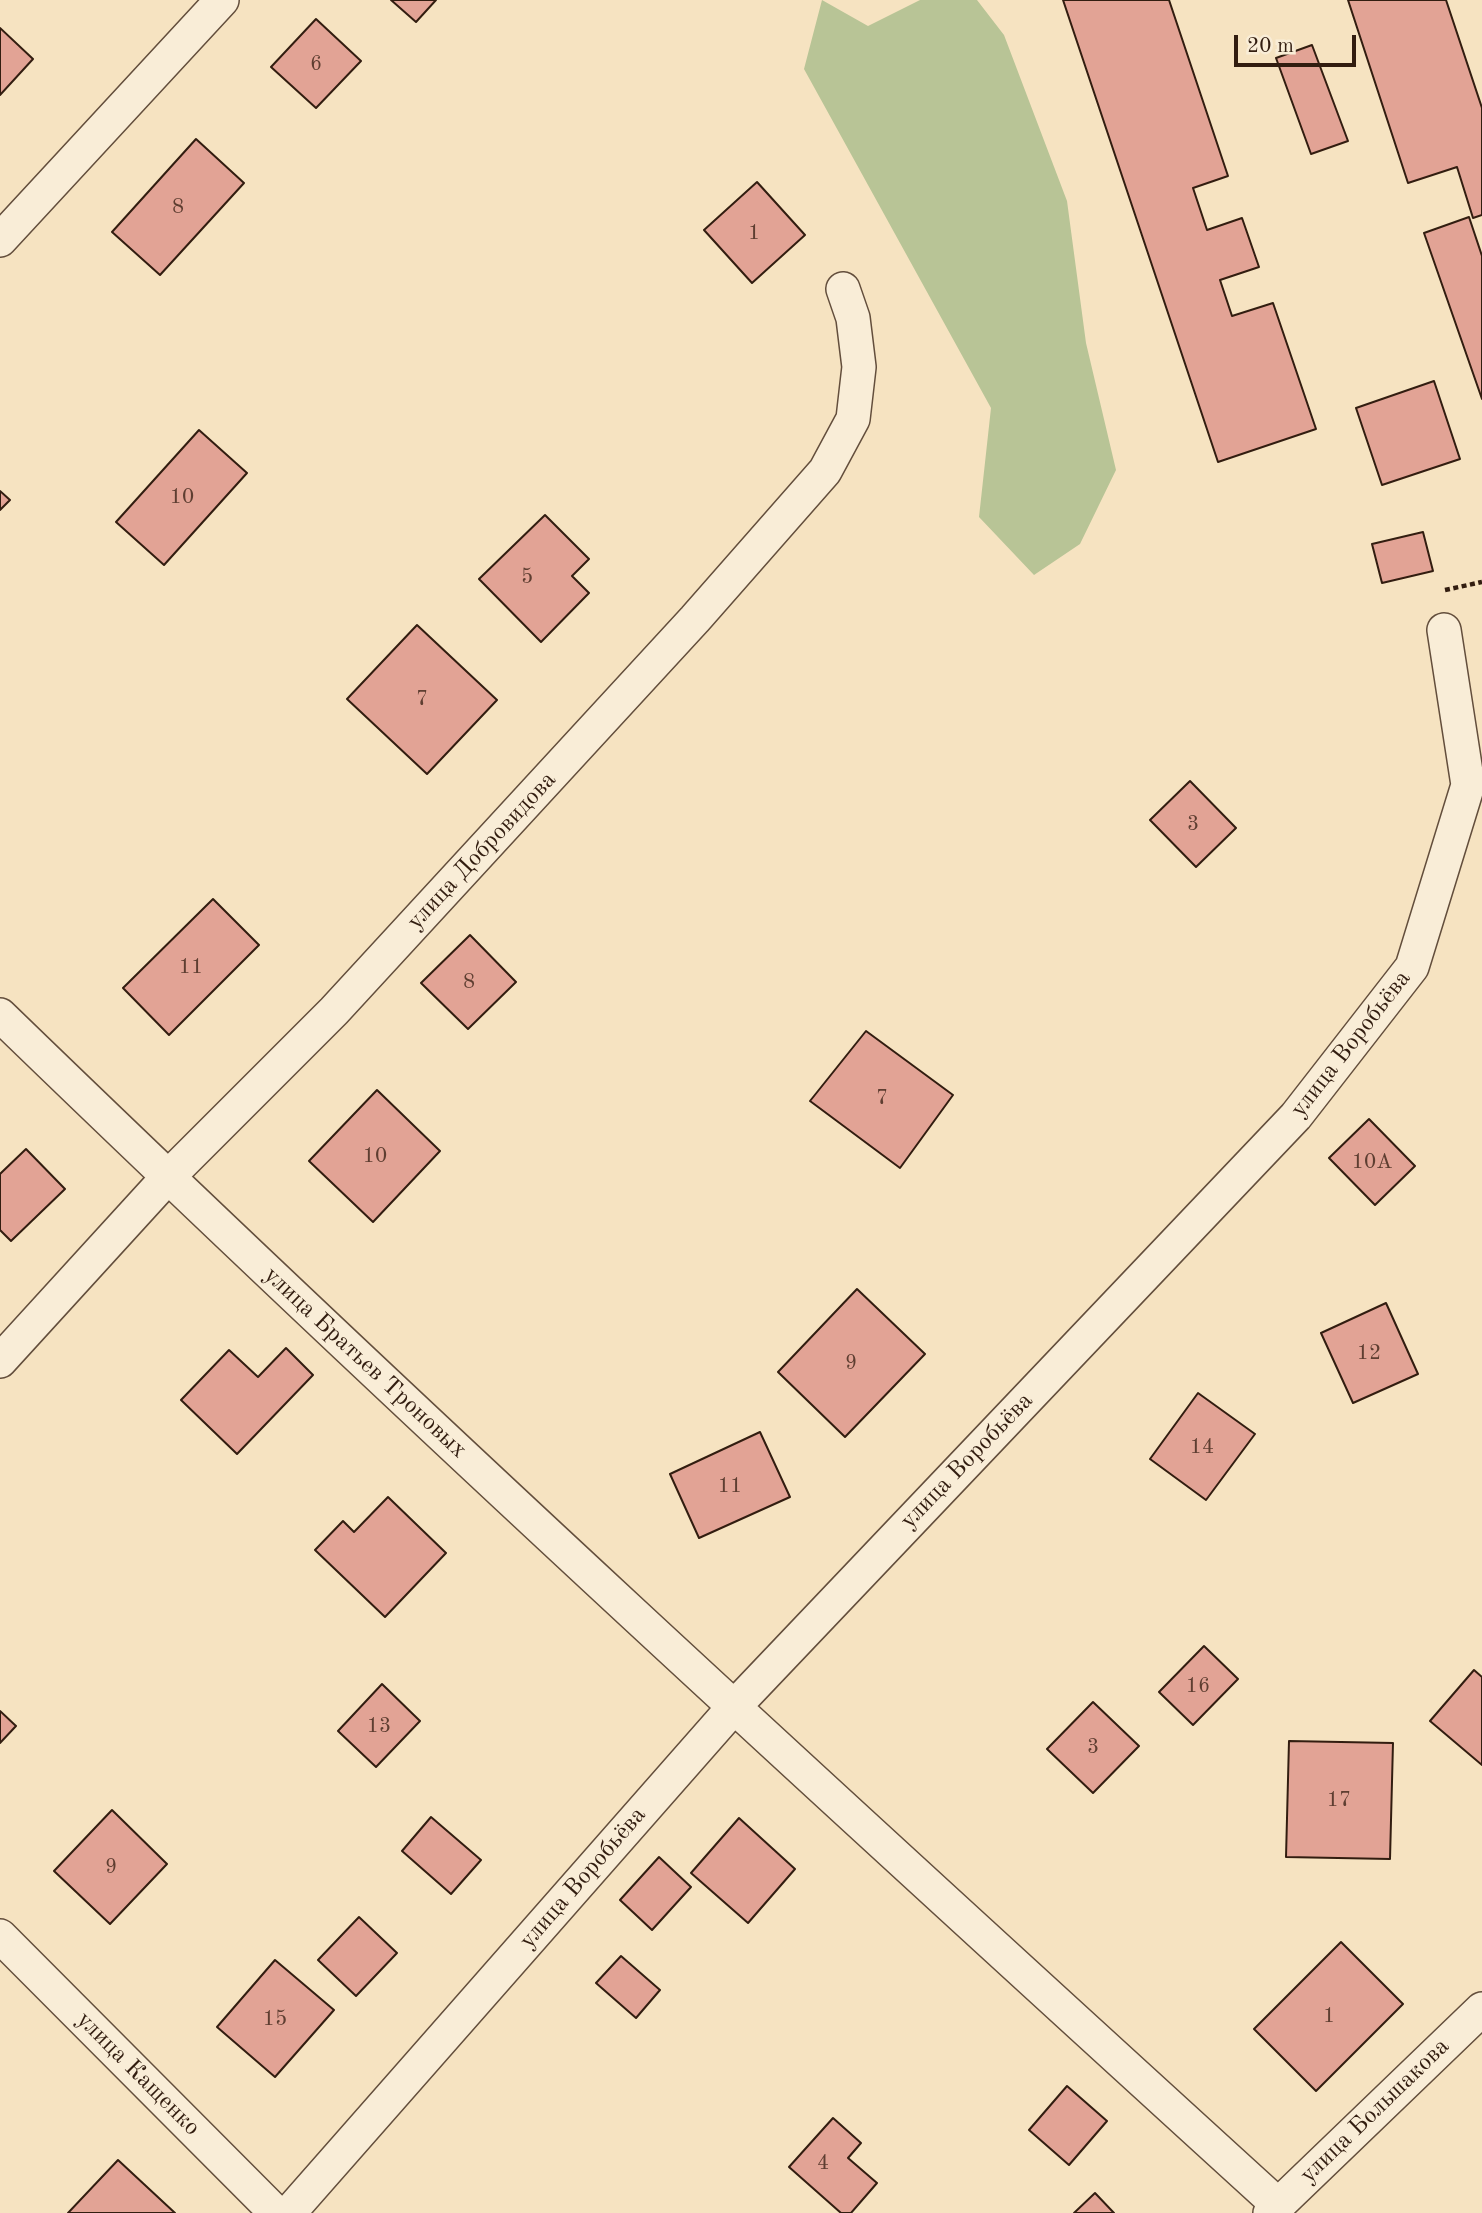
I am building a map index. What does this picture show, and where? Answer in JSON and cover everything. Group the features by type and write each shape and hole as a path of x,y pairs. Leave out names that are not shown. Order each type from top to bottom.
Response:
{"street":[{"path":"0,240 222,0"},
{"name":"улица Добровидова","path":"0,1361 167,1178 343,1001 695,619 825,471 853,419 859,368 853,318 843,289"},
{"name":"улица Воробьёва","path":"289,2213 733,1708 1296,1116 1412,967 1468,785 1444,630"},
{"name":"улица Братьев Троновых","path":"0,1015 167,1178 1273,2209"},
{"name":"улица Кащенко","path":"0,1936 276,2213"},
{"name":"улица Большакова","path":"1273,2209 1482,2009"}],"path":[{"path":"1440,591 1482,582"}],"green space":[{"path":"822,0 868,26 920,0 977,0 1004,35 1067,201 1086,343 1116,470 1080,544 1034,575 979,517 991,408 804,69"}],"building":[{"path":"391,0 436,0 416,22"},
{"path":"1063,0 1169,0 1228,176 1193,188 1207,230 1242,218 1259,267 1220,280 1232,316 1273,303 1316,429 1218,462"},
{"path":"1348,0 1446,0 1482,108 1482,215 1473,218 1457,167 1408,183"},
{"path":"316,19 361,61 316,108 271,67"},
{"path":"0,28 33,59 0,95"},
{"path":"1312,45 1348,141 1311,154 1276,58"},
{"path":"196,139 244,183 160,275 112,232"},
{"path":"757,182 805,235 752,283 704,230"},
{"path":"1469,217 1482,256 1482,399 1424,233"},
{"path":"1434,381 1460,459 1382,485 1356,408"},
{"path":"199,430 247,473 164,565 116,522"},
{"path":"0,491 10,500 0,510"},
{"path":"545,515 589,559 572,576 589,593 541,642 479,579"},
{"path":"1423,532 1433,571 1382,583 1372,544"},
{"path":"417,625 497,700 427,774 347,699"},
{"path":"1190,781 1236,828 1196,867 1150,820"},
{"path":"213,899 259,945 169,1035 123,988"},
{"path":"470,935 516,982 468,1029 421,983"},
{"path":"866,1031 953,1095 900,1168 810,1101"},
{"path":"377,1090 440,1151 373,1222 309,1161"},
{"path":"1369,1119 1415,1166 1375,1205 1329,1158"},
{"path":"26,1149 65,1189 11,1241 0,1230 0,1174"},
{"path":"857,1289 925,1354 845,1437 778,1372"},
{"path":"1386,1303 1418,1374 1353,1403 1321,1333"},
{"path":"286,1348 313,1375 237,1454 181,1400 229,1350 258,1377"},
{"path":"1198,1393 1255,1434 1206,1500 1150,1459"},
{"path":"760,1432 790,1497 699,1538 670,1474"},
{"path":"388,1497 446,1553 385,1617 315,1550 343,1521 354,1532"},
{"path":"1204,1646 1238,1679 1193,1725 1159,1692"},
{"path":"1474,1670 1482,1677 1482,1765 1430,1721"},
{"path":"382,1684 420,1721 376,1767 338,1731"},
{"path":"1093,1702 1139,1746 1093,1793 1047,1749"},
{"path":"0,1711 16,1726 0,1743"},
{"path":"1289,1741 1393,1743 1390,1859 1286,1857"},
{"path":"112,1810 167,1864 110,1924 54,1871"},
{"path":"431,1817 481,1860 451,1894 402,1851"},
{"path":"739,1818 795,1869 748,1923 691,1873"},
{"path":"659,1857 691,1887 652,1930 620,1900"},
{"path":"359,1917 397,1953 356,1996 318,1960"},
{"path":"1341,1942 1403,2004 1316,2091 1254,2029"},
{"path":"621,1956 660,1990 636,2018 596,1983"},
{"path":"275,1960 334,2010 275,2077 217,2027"},
{"path":"1067,2086 1107,2121 1069,2165 1029,2130"},
{"path":"833,2118 861,2143 848,2158 877,2183 851,2213 841,2213 789,2167"},
{"path":"118,2160 175,2213 68,2213"},
{"path":"1095,2193 1114,2213 1074,2213"}]}
